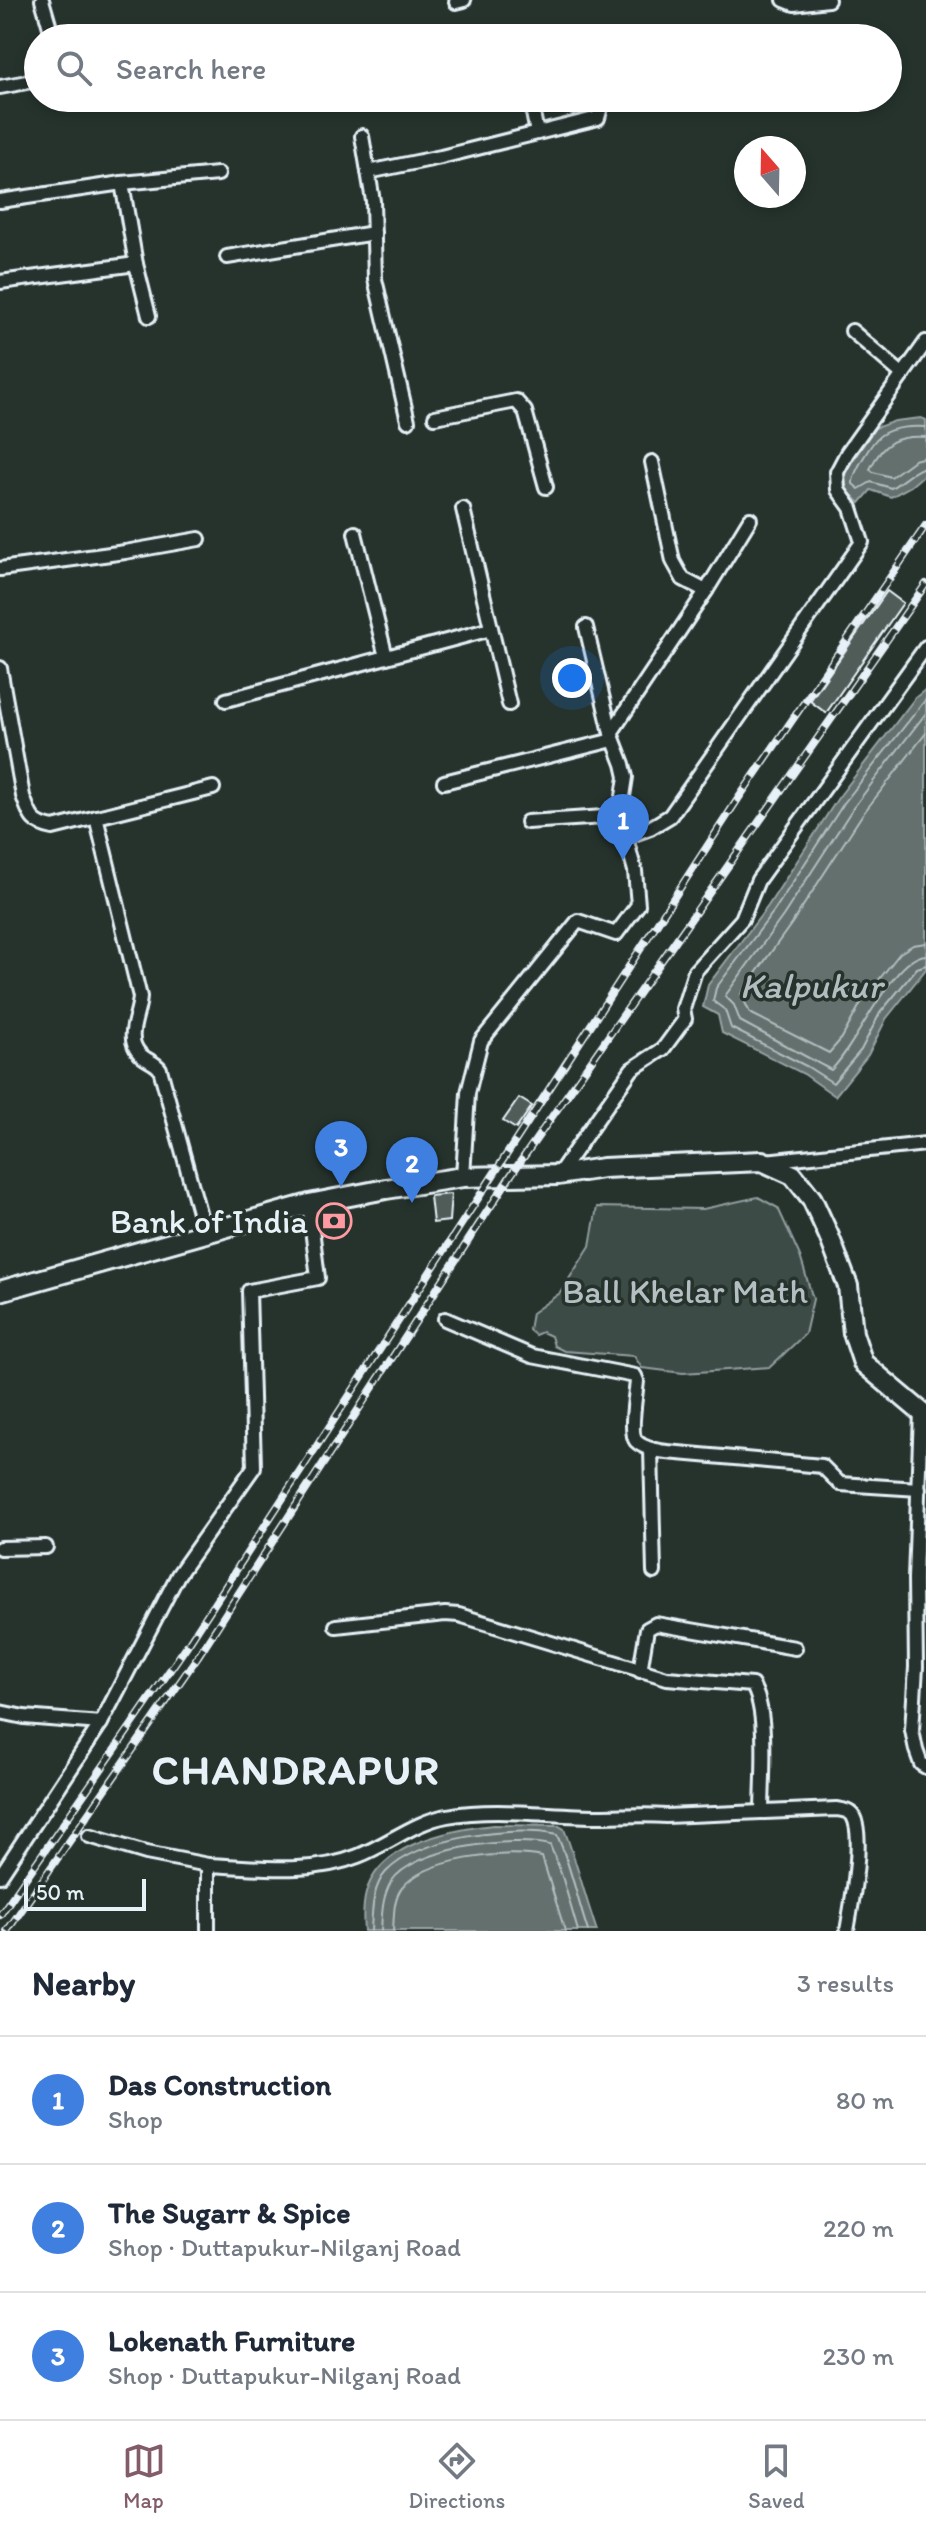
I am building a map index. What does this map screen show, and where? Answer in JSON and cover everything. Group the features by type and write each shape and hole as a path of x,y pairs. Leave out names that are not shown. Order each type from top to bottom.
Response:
{"main road":[{"path":"0,1291 309,1204 463,1177 558,1175 603,1168 762,1161 793,1175 812,1199 848,1286 853,1333 863,1363 924,1414"}],"street":[{"path":"42,0 49,24"},
{"path":"784,0 794,4 828,0"},
{"path":"0,87 24,83"},
{"path":"533,112 537,133"},
{"path":"368,172 598,118 600,112"},
{"path":"362,136 373,201 375,279 408,421"},
{"path":"0,201 122,183 218,174"},
{"path":"122,183 149,316"},
{"path":"227,257 374,233"},
{"path":"0,282 136,264"},
{"path":"852,331 903,375"},
{"path":"626,837 670,816 862,542 851,508 838,490 837,472 847,453 926,342"},
{"path":"435,417 516,401 525,411 546,487"},
{"path":"652,462 673,561 683,579 706,591"},
{"path":"463,509 509,704"},
{"path":"444,782 612,736 750,519"},
{"path":"355,533 386,657"},
{"path":"0,569 199,539"},
{"path":"463,1177 468,1093 481,1041 578,921 616,934 638,905 635,871 620,816 626,777 612,736 586,627"},
{"path":"226,700 491,629"},
{"path":"558,1175 632,1069 663,1049 685,1019 683,1009 695,971 742,919 758,880 926,647"},
{"path":"0,668 23,796 29,813 39,825 53,828 213,788"},
{"path":"527,822 620,816"},
{"path":"96,817 140,997 131,1034 134,1047 142,1057 154,1061 160,1069 205,1234"},
{"path":"762,1161 926,1144"},
{"path":"0,1876 101,1723 178,1575 254,1467 249,1291 318,1278 309,1204"},
{"path":"445,1319 532,1356 635,1376 634,1437 651,1449 822,1466 840,1484 919,1489"},
{"path":"924,1414 915,1579 916,1667 912,1730 921,1764 926,1767"},
{"path":"651,1449 654,1572"},
{"path":"0,1548 46,1547"},
{"path":"336,1626 459,1615 667,1678 752,1685 758,1697 763,1741 762,1812"},
{"path":"640,1671 647,1629 656,1624 795,1648"},
{"path":"0,1712 101,1723"},
{"path":"89,1836 146,1853 208,1865 304,1869 356,1857 420,1823 447,1816 481,1813 598,1816 655,1813 666,1816 836,1809 853,1817 857,1838 856,1870 847,1931"},
{"path":"208,1865 208,1931"}],"green space":[{"name":"Ball Khelar Math","path":"758,1197 778,1208 800,1256 813,1299 805,1334 770,1367 683,1373 642,1368 634,1356 564,1351 554,1346 551,1336 542,1332 535,1335 529,1330 532,1313 560,1293 590,1246 597,1207 703,1209"}],"water":[{"path":"926,420 926,473 891,497 871,490 860,503 846,489 844,474 875,428 895,421"},
{"name":"Kalpukur","path":"926,689 926,969 886,1019 868,1055 835,1096 804,1074 722,1033 718,1015 703,1007 708,985 768,906 838,798 915,698"},
{"path":"493,1825 559,1826 564,1829 597,1931 364,1931 366,1893 373,1876 385,1862 418,1842"}],"building":[{"path":"887,591 903,603 826,713 810,701"},
{"path":"519,1098 532,1106 516,1129 503,1121"},
{"path":"451,1194 449,1221 433,1223 430,1196"}],"railway":[{"path":"0,1915 186,1647 738,799 926,525"},
{"path":"7,1931 198,1656 511,1175 926,584"}],"place":[{"name":"Das Construction","path":"623,860"},
{"name":"Lokenath Furniture","path":"341,1187"},
{"name":"The Sugarr & Spice","path":"412,1203"},
{"name":"Bank of India","path":"334,1221"}],"district":[{"name":"CHANDRAPUR","path":"296,1769"}]}
